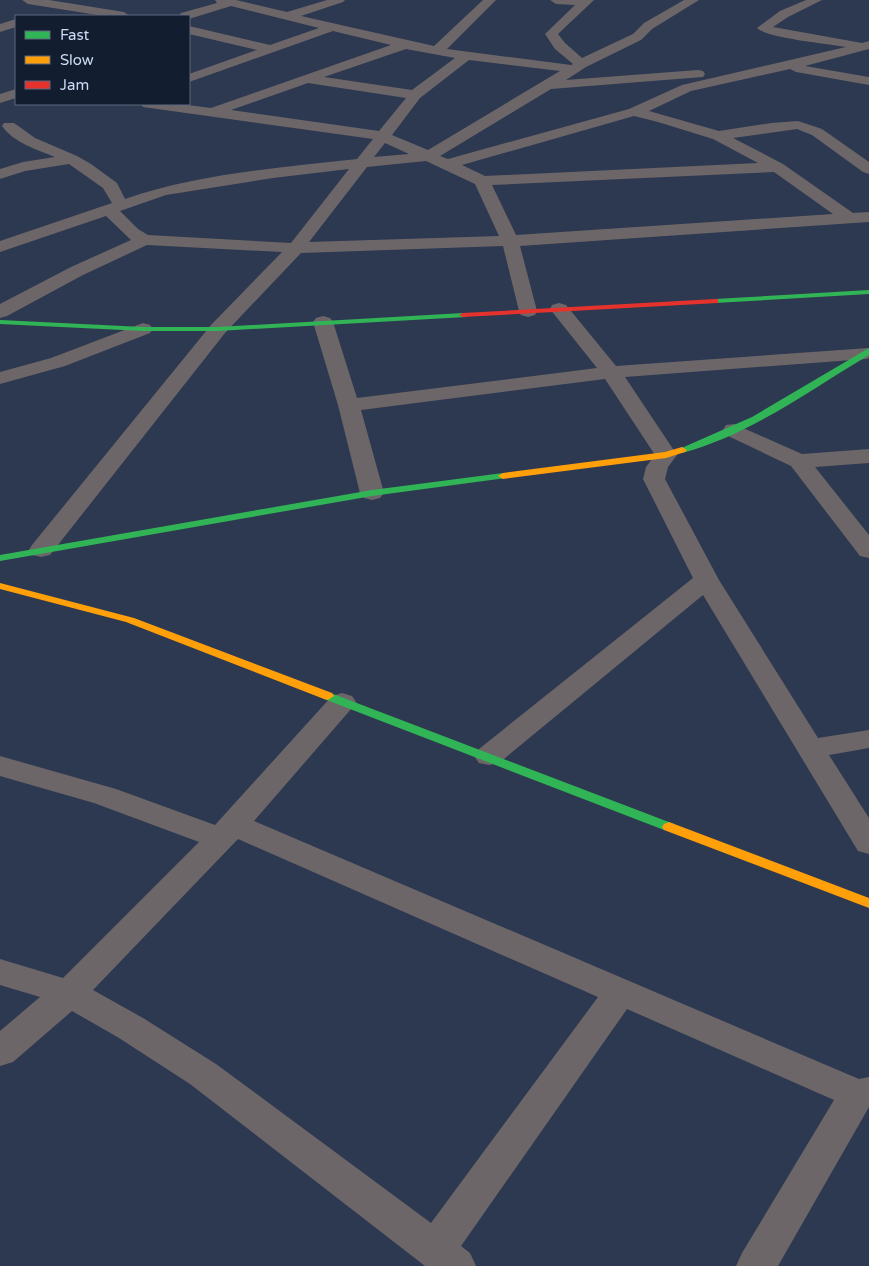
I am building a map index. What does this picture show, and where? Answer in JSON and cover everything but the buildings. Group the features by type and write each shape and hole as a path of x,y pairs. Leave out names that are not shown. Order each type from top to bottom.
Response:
{"street":[{"path":"28,0 118,15"},
{"path":"287,16 339,0"},
{"path":"437,51 490,0"},
{"path":"556,0 587,1"},
{"path":"0,247 163,191 209,182 429,156 577,67 637,37 648,26 693,0"},
{"path":"816,0 784,14 763,28 868,49"},
{"path":"188,15 225,1 405,45 437,51 466,56 577,67"},
{"path":"577,67 551,34 587,1"},
{"path":"44,13 62,6"},
{"path":"0,28 15,23"},
{"path":"192,75 333,27"},
{"path":"190,30 271,49"},
{"path":"211,112 405,45"},
{"path":"448,164 634,112 654,105 672,93 687,88 842,52 868,49"},
{"path":"41,550 218,329 296,248 415,95 466,56"},
{"path":"786,66 869,81"},
{"path":"549,85 769,70"},
{"path":"305,79 415,95"},
{"path":"0,85 15,87"},
{"path":"0,98 15,93"},
{"path":"156,105 292,122 382,136 448,164 482,181 777,167"},
{"path":"634,112 662,118 718,136 777,167 850,219"},
{"path":"3,123 18,136 72,159 111,186 115,207 132,233 144,240 296,248 510,241 869,218"},
{"path":"718,136 763,128 798,125 817,132 869,169"},
{"path":"460,138 498,149"},
{"path":"0,174 23,167 72,159"},
{"path":"482,181 510,241 528,311"},
{"path":"0,312 78,271 144,240"},
{"path":"0,322 143,329 218,329 559,308 869,292"},
{"path":"559,308 611,372 666,455"},
{"path":"323,322 349,405 372,493"},
{"path":"0,378 58,362 143,329"},
{"path":"349,405 611,372 867,352"},
{"path":"0,558 372,493 666,455 708,442 734,430 867,352"},
{"path":"734,430 799,461 869,551"},
{"path":"666,455 657,467 654,479 706,580 812,748 869,843"},
{"path":"799,461 869,456"},
{"path":"489,756 706,580"},
{"path":"0,586 130,620 869,902"},
{"path":"0,1052 69,993 227,832 342,702"},
{"path":"812,748 869,739"},
{"path":"0,766 227,832 863,1093 756,1266"},
{"path":"0,972 69,993 131,1028 203,1074 445,1258 620,992"}],"traffic: fast":[{"path":"715,301 869,292"},
{"path":"0,322 143,329 218,329 463,315"},
{"path":"682,450 731,431 755,419 869,351"},
{"path":"0,558 372,493 503,476"},
{"path":"328,696 669,827"}],"traffic: slow":[{"path":"503,476 666,455 682,450"},
{"path":"0,586 130,620 328,696"},
{"path":"669,827 869,903"}],"traffic: jam":[{"path":"463,315 715,301"}]}
